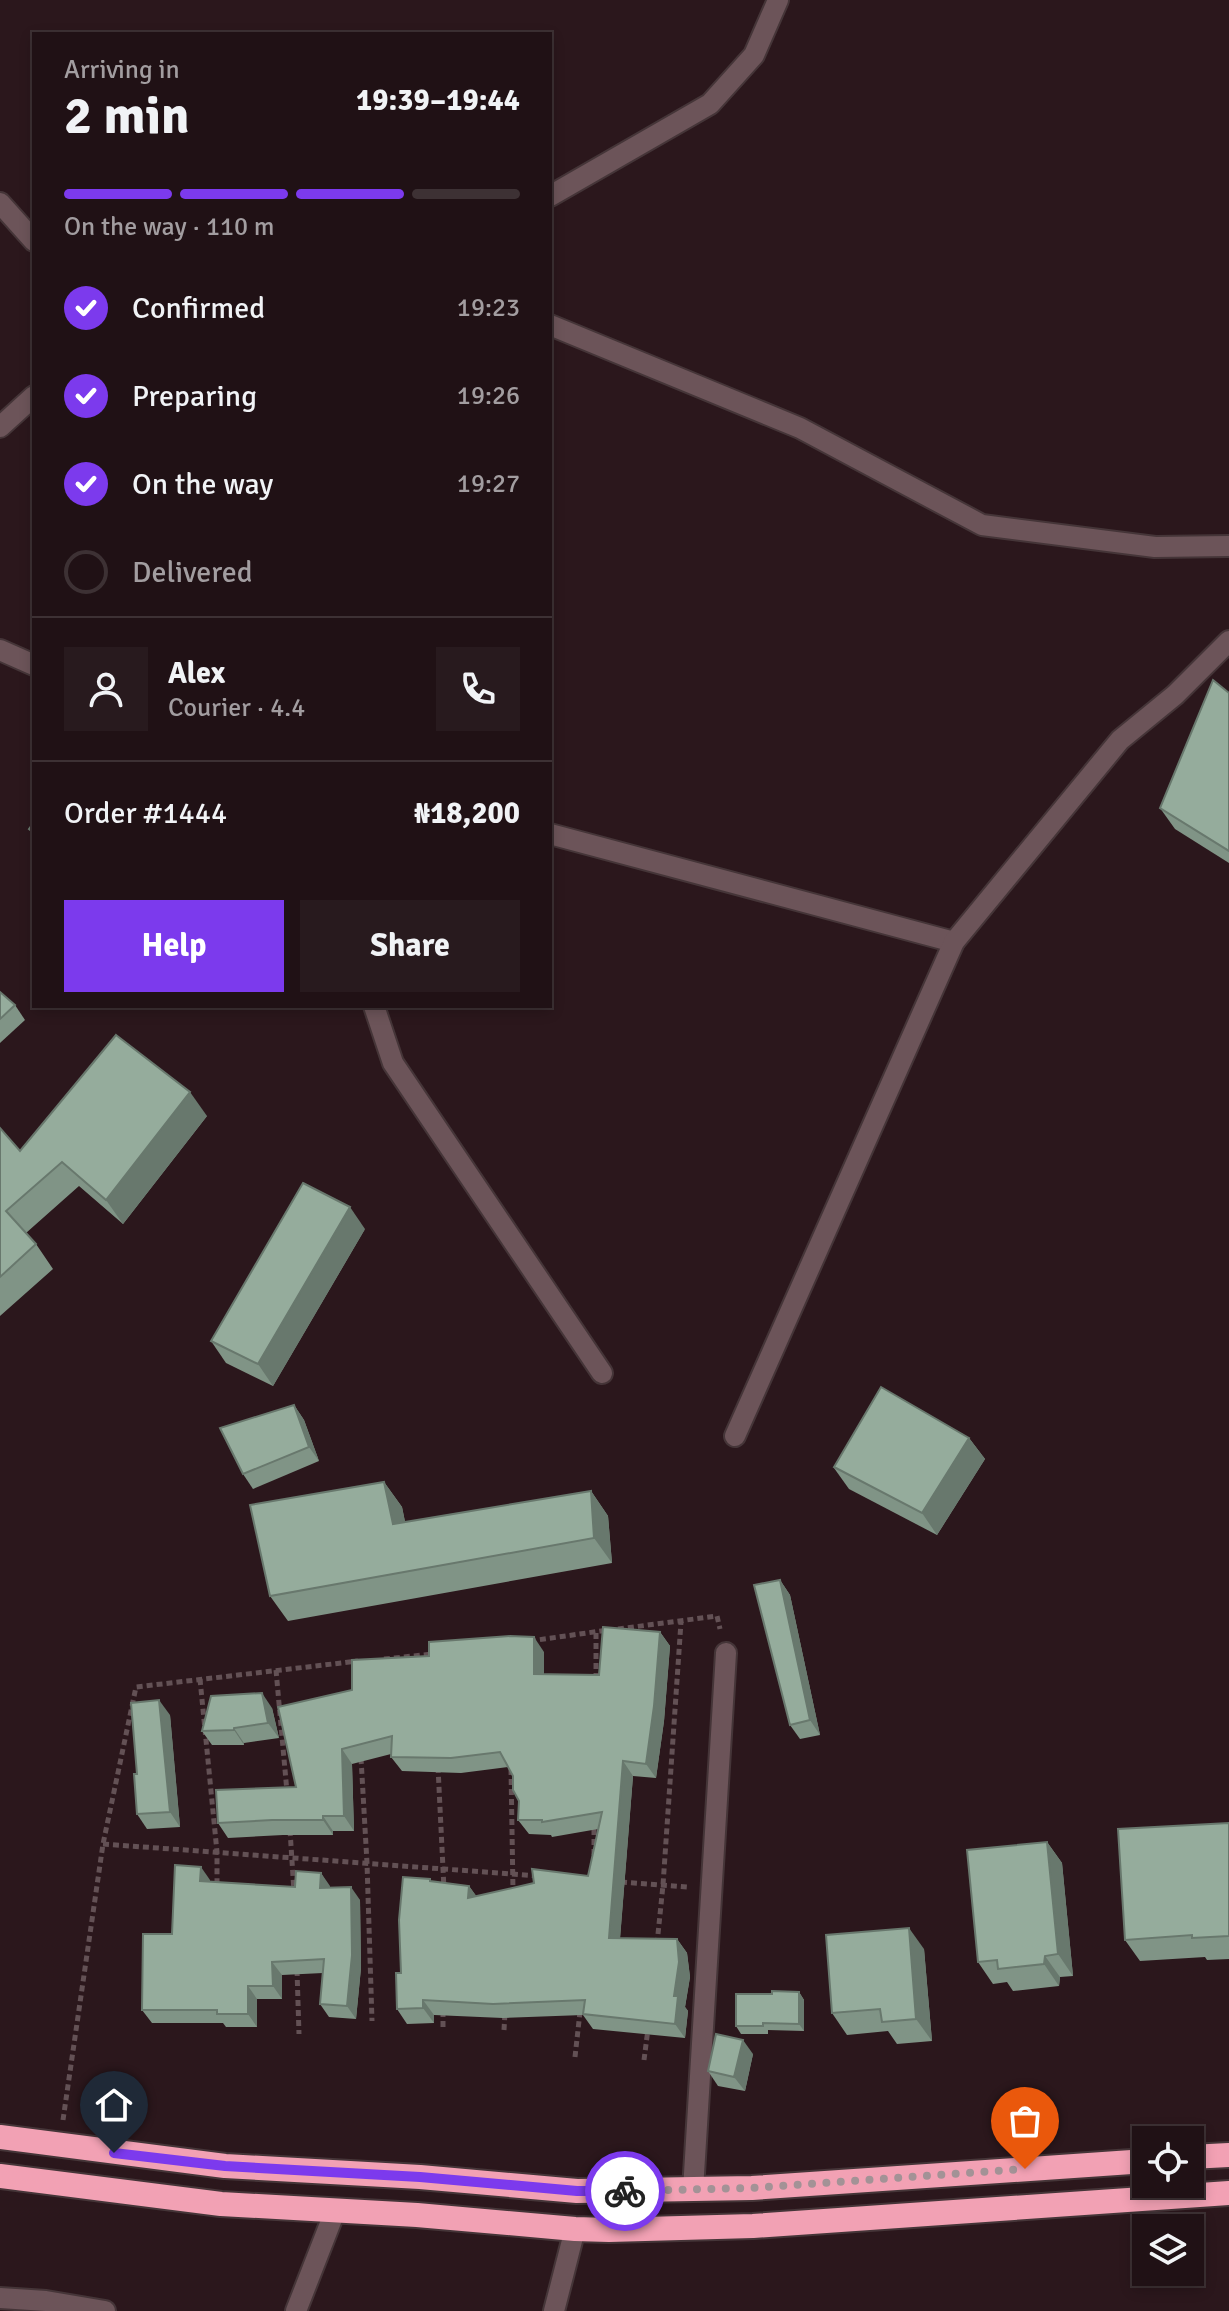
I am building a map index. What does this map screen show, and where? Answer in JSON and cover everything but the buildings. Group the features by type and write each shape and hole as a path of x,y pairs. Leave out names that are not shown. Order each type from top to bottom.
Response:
{"highway":[{"path":"0,2137 225,2166 420,2177 577,2191 767,2187 1132,2162"},
{"path":"1204,2156 1229,2155"},
{"path":"0,2176 221,2204 417,2215 575,2229 753,2226 1229,2193"}],"street":[{"path":"552,195 710,104 754,55 778,0"},
{"path":"0,203 32,239"},
{"path":"552,326 800,428 982,525 1155,547 1229,546"},
{"path":"0,427 32,398"},
{"path":"735,1436 954,942 1120,740 1175,695 1229,641"},
{"path":"0,650 32,664"},
{"path":"552,835 954,942"},
{"path":"375,1008 393,1063 602,1373"},
{"path":"693,2190 726,1653"},
{"path":"296,2311 335,2211"},
{"path":"554,2311 575,2229"},
{"path":"0,2298 44,2306 105,2311"}],"path":[{"path":"522,1642 717,1616 726,1653"},
{"path":"655,1958 681,1622"},
{"path":"596,1632 596,1694"},
{"path":"59,2146 103,1844 136,1687 447,1652"},
{"path":"276,1670 287,1795"},
{"path":"200,1679 217,1852 217,1900"},
{"path":"361,1755 372,2021"},
{"path":"438,1762 444,1901"},
{"path":"511,1767 512,1905"},
{"path":"594,1818 594,1864"},
{"path":"290,1827 295,1902"},
{"path":"103,1844 546,1877"},
{"path":"607,1881 712,1889"},
{"path":"297,1961 299,2034"},
{"path":"443,1996 443,2027"},
{"path":"575,2057 581,1998"},
{"path":"504,2030 506,1999"},
{"path":"644,2060 649,2016"}],"way so far":[{"path":"625,2191 752,2188 1025,2169"}],"route":[{"path":"114,2153 225,2166 420,2177 577,2191 625,2191"}]}
